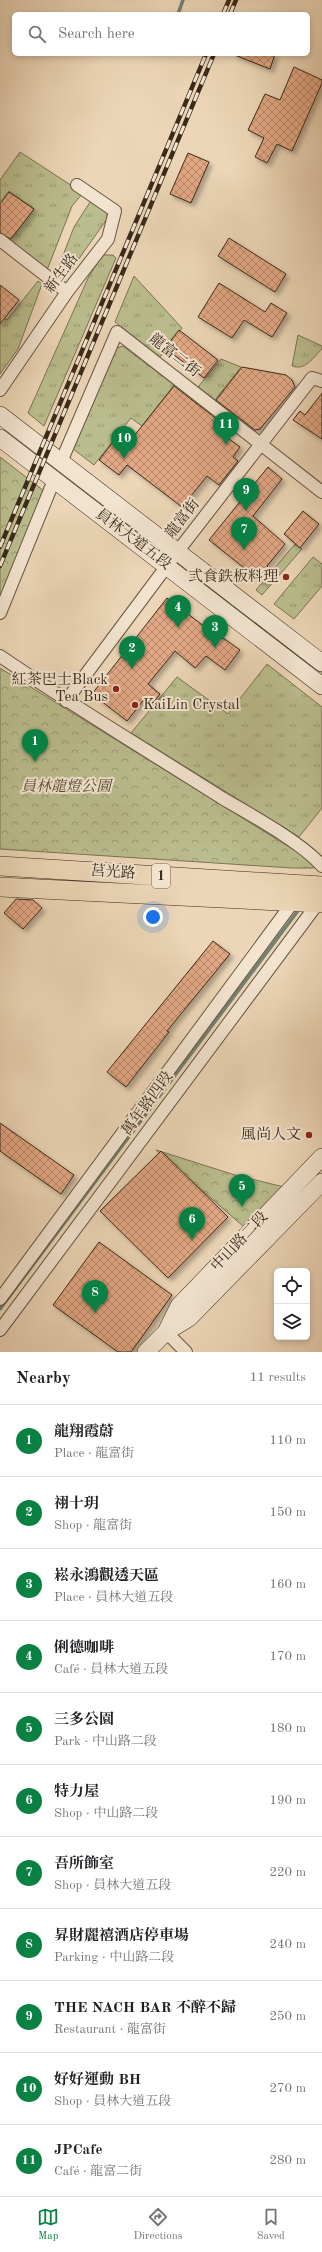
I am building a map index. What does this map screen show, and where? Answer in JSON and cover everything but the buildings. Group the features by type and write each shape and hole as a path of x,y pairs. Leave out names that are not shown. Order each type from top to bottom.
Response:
{"main road":[{"name":"員林大道五段","path":"0,415 322,663"},
{"name":"員林大道五段","path":"0,438 322,686"},
{"name":"莒光路","path":"0,866 314,896"},
{"name":"莒光路","path":"0,887 314,896"},
{"name":"中山路二段","path":"166,1332 179,1306 322,1157"},
{"name":"中山路二段","path":"146,1352 166,1332 189,1318 322,1182"}],"street":[{"name":"新生路","path":"0,390 67,292 108,239 115,211 77,185"},
{"path":"0,240 67,292"},
{"name":"龍富二街","path":"61,462 117,332 322,492"},
{"name":"龍富街","path":"66,701 178,551 261,445 317,379"},
{"path":"0,613 54,480"},
{"path":"0,656 66,701 261,822 314,857 322,866"},
{"name":"萬年路四段","path":"0,1299 314,896"},
{"name":"萬年路四段","path":"0,1330 314,896"},
{"path":"166,1332 186,1352"}],"green space":[{"path":"20,152 83,193 72,206 47,270 10,240 34,209 9,191 0,202 0,180"},
{"path":"92,199 107,211 107,219 66,277 59,279 55,276 74,227"},
{"path":"103,255 113,255 116,258 44,426 28,413 89,276"},
{"path":"134,276 182,328 160,357 115,322"},
{"path":"38,281 42,284 18,349 0,374 0,315 7,320"},
{"path":"298,335 322,346 322,349 312,360 301,367 292,366"},
{"path":"123,346 174,385 142,426 131,418 94,465 72,448 114,349"},
{"path":"221,359 241,367 215,400 198,387"},
{"path":"0,457 44,491 0,596"},
{"path":"295,544 302,549 262,595 256,590"},
{"path":"313,557 322,564 322,586 294,619 274,604"},
{"path":"193,575 322,671 322,679 191,577"},
{"path":"267,664 322,707 322,808 299,837 131,733 177,677 228,714"},
{"name":"員林龍燈公園","path":"0,668 320,866 313,868 292,868 0,849"},
{"path":"156,1150 235,1175 284,1187 244,1227"}],"waterway":[{"path":"179,12 183,0"},
{"path":"0,1309 300,908"}],"railway":[{"path":"224,12 229,0"},
{"path":"231,12 236,0"},
{"path":"0,547 205,56"},
{"path":"0,566 213,56"}],"place":[{"name":"JPCafe","path":"226,445"},
{"name":"好好運動 BH","path":"124,459"},
{"name":"THE NACH BAR 不醉不歸","path":"246,511"},
{"name":"吾所飾室","path":"244,550"},
{"name":"弎食鉄板料理","path":"286,577"},
{"name":"俐德咖啡","path":"178,628"},
{"name":"崧永鴻觀透天區","path":"215,648"},
{"name":"祤十玥","path":"132,669"},
{"name":"紅茶巴士Black Tea Bus","path":"116,689"},
{"name":"KaiLin Crystal","path":"135,705"},
{"name":"龍翔霞蔚","path":"35,762"},
{"name":"風尚人文","path":"309,1135"},
{"name":"三多公園","path":"242,1207"},
{"name":"特力屋","path":"192,1240"},
{"name":"昇財麗禧酒店停車場","path":"95,1313"}]}
